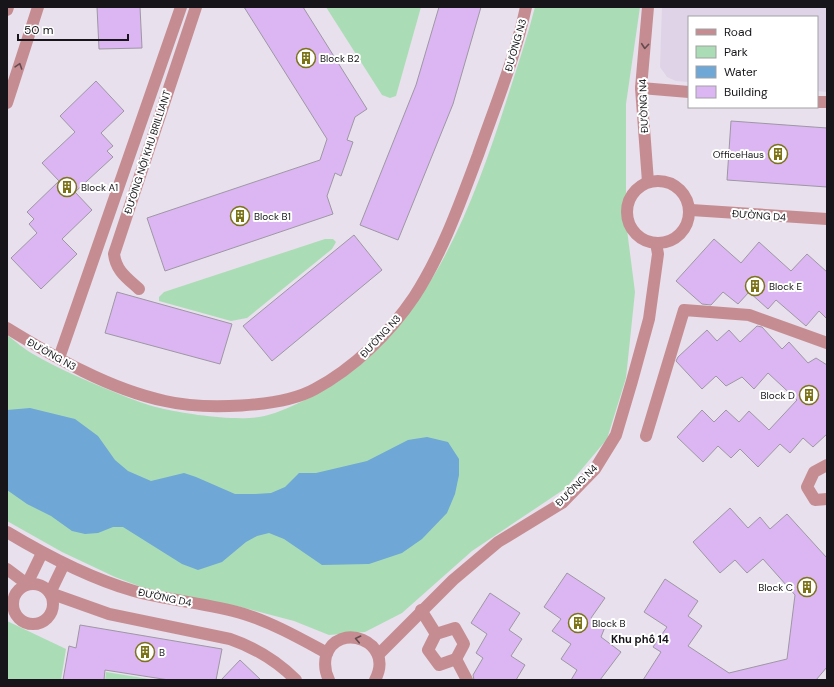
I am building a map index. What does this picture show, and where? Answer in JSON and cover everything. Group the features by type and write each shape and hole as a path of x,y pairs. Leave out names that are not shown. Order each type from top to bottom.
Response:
{"street":[{"path":"7,103 38,7"},
{"path":"59,358 181,7"},
{"name":"ĐƯỜNG NỘI KHU BRILLIANT","path":"139,289 119,272 115,264 114,254 196,7"},
{"name":"ĐƯỜNG N3","path":"7,328 59,358 111,383 164,401 191,406 223,406 280,401 314,390 366,354 413,297 434,260 475,164 510,67 526,7"},
{"name":"ĐƯỜNG N4","path":"648,7 641,88 648,182"},
{"path":"641,88 688,92"},
{"path":"662,180 672,183 681,190 687,198 691,210 684,229 678,236 669,241 656,243 640,238 633,231 628,222 628,202 633,192 641,185 648,182 662,180"},
{"name":"ĐƯỜNG D4","path":"691,210 827,219"},
{"name":"ĐƯỜNG N4","path":"378,655 421,610 453,580 498,542 562,503 595,469 616,435 649,319 658,254 656,243"},
{"path":"646,436 684,310 749,315 827,343"},
{"path":"827,465 814,472 807,487 815,500 827,499"},
{"name":"ĐƯỜNG D4","path":"7,532 42,553 104,581 135,591 245,614 327,653"},
{"path":"42,553 27,584 16,592 12,605 18,617 29,624 36,624 48,617 53,606 50,593 64,564"},
{"path":"7,569 27,584 40,585 50,593 109,614 230,639 245,644 274,660 296,680"},
{"path":"421,610 436,634"},
{"path":"455,628 464,644 456,659 439,665 428,650 436,634 455,628"},
{"path":"329,680 325,671 327,653 332,646 340,640 349,637 367,641 374,647 380,664 379,673 375,680"},
{"path":"456,659 467,680"}],"shaded area":[{"path":"662,7 827,7 827,92 818,91 818,16 688,16 688,82 676,81 667,77 660,67"}],"green space":[{"path":"326,7 421,7 396,96 390,98 382,95"},
{"path":"535,7 640,7 626,104 626,222 635,292 626,378 607,439 566,488 472,551 402,613 365,632 329,635 294,621 237,606 157,593 115,577 62,552 7,521 7,335 30,352 54,365 139,402 155,407 182,412 237,418 264,416 303,401 344,378 379,348 409,313 434,274 457,233 492,145"},
{"path":"325,239 333,239 336,242 332,249 247,318 231,321 159,301 159,297 164,292"},
{"path":"7,621 66,649 61,680 7,680"},
{"path":"106,672 155,680 105,680"}],"water":[{"path":"30,408 75,419 98,436 115,460 128,471 151,481 184,473 235,494 271,493 285,487 299,473 316,473 367,461 408,440 427,437 448,442 459,459 459,475 455,494 447,513 422,539 402,553 369,564 322,565 284,539 269,533 257,536 246,542 222,562 198,570 182,564 123,527 113,527 98,533 85,534 72,531 51,516 27,504 7,490 7,410"}],"building":[{"path":"97,7 140,7 142,48 99,49"},
{"path":"244,7 303,7 367,109 355,117 347,140 353,142 341,176 335,173 327,196 333,214 165,271 147,218 320,160 327,139"},
{"path":"439,7 481,7 453,104 398,240 360,225 416,85"},
{"name":"Block A1","path":"96,81 124,111 101,133 113,146 107,151 113,157 75,192 92,210 62,239 77,254 41,289 11,258 37,233 29,224 34,219 27,212 59,181 42,163 75,132 60,116"},
{"name":"OfficeHaus","path":"731,121 827,128 827,187 727,180"},
{"path":"354,235 382,270 272,361 243,326"},
{"name":"Block E","path":"714,239 741,263 759,242 791,271 807,254 827,272 827,319 819,311 806,326 776,300 768,309 749,292 738,304 723,292 711,305 702,304 676,281"},
{"path":"117,292 232,324 220,364 105,333"},
{"name":"Block D","path":"757,326 762,327 782,349 789,342 808,363 816,358 827,365 827,434 813,447 803,438 790,453 780,444 758,467 740,449 731,458 718,446 703,462 677,437 702,410 714,422 726,410 739,422 749,411 769,430 797,400 768,373 754,389 742,377 726,386 716,376 702,389 676,361 678,357 707,330 717,341 729,330 740,342"},
{"name":"Block C","path":"730,508 748,528 760,517 770,529 787,514 827,558 827,667 816,680 643,680 661,652 653,647 667,627 644,612 665,579 698,601 688,616 702,626 688,646 729,673 787,659 795,595 763,559 747,573 735,560 720,573 693,542"},
{"name":"Block B","path":"567,573 605,598 591,618 605,627 601,637 621,652 600,680 571,680 577,670 561,659 571,644 552,631 561,619 544,607"},
{"path":"490,593 520,613 509,630 522,639 511,656 525,665 516,680 474,680 473,675 483,658 476,653 487,634 471,623"},
{"name":"B","path":"80,625 222,649 216,680 169,680 105,670 104,680 63,680 69,646 76,648"},
{"path":"240,660 261,680 221,680"}],"place":[{"name":"Block B2","path":"306,58"},
{"name":"OfficeHaus","path":"778,154"},
{"name":"Block A1","path":"67,187"},
{"name":"Block B1","path":"240,216"},
{"name":"Block E","path":"755,286"},
{"name":"Block D","path":"809,395"},
{"name":"Block C","path":"807,587"},
{"name":"Block B","path":"578,623"},
{"name":"B","path":"145,652"}],"district":[{"name":"Khu phố 14","path":"640,639"}]}
